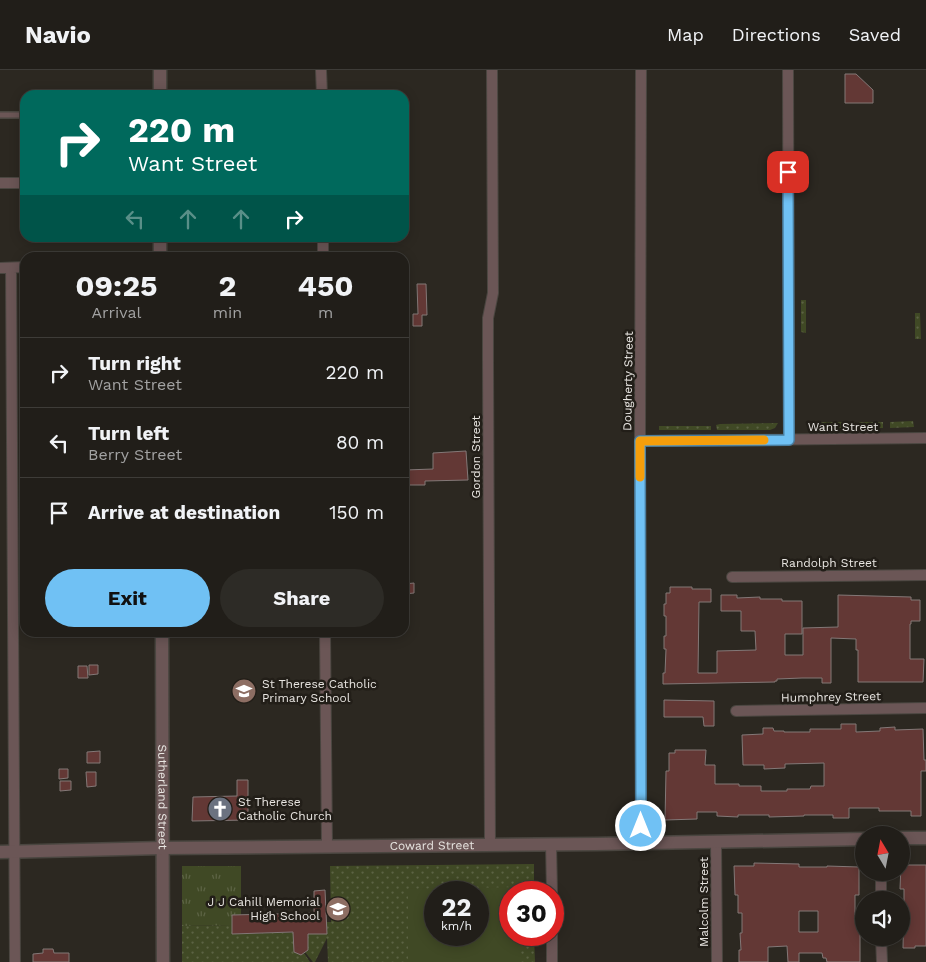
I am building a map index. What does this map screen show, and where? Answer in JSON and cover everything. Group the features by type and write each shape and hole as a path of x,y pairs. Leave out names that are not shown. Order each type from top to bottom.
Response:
{"street":[{"path":"160,70 160,90"},
{"path":"322,70 322,90"},
{"name":"Gordon Street","path":"490,844 488,318 492,293 492,70"},
{"name":"Dougherty Street","path":"641,70 641,843"},
{"path":"788,70 789,440"},
{"path":"0,183 20,183"},
{"path":"0,268 20,267"},
{"path":"11,268 15,962"},
{"name":"Want Street","path":"640,441 926,438"},
{"name":"Randolph Street","path":"732,577 926,575"},
{"name":"Sutherland Street","path":"162,637 163,962"},
{"path":"326,637 326,847"},
{"name":"Humphrey Street","path":"736,711 926,708"},
{"path":"910,838 926,838"},
{"name":"Coward Street","path":"0,852 162,848 855,839"},
{"name":"Malcolm Street","path":"716,842 717,962"},
{"path":"551,844 552,881"},
{"path":"552,946 552,962"},
{"path":"882,946 882,962"}],"lane":[{"path":"0,115 20,115"}],"green space":[{"path":"801,300 806,300 806,333 801,332"},
{"path":"915,313 920,313 921,339 915,339"},
{"path":"913,421 914,427 890,428 890,422"},
{"path":"807,422 855,422 855,428 807,428"},
{"path":"859,422 883,422 883,428 860,428"},
{"path":"778,423 775,428 770,430 717,430 716,425 720,424"},
{"path":"659,426 711,426 711,430 659,430"},
{"name":"J J Cahill Memorial High School","path":"534,864 534,881 499,881 499,946 534,946 535,962 328,962 327,938 315,962 305,952 308,950 308,940 294,942 294,951 301,954 304,953 310,962 182,962 182,926 232,925 232,934 315,932 315,934 327,934 327,922 331,922 330,866"},
{"path":"182,866 241,866 241,925 182,926"},
{"path":"499,887 499,946 519,946 519,962 408,962 408,889 424,889 424,946 489,946 489,888"}],"building":[{"path":"845,74 856,74 873,90 873,103 845,103"},
{"path":"417,284 426,284 427,315 422,315 422,326 413,326 413,314 418,314"},
{"path":"466,451 468,480 425,481 425,485 409,485 409,470 433,469 433,453"},
{"path":"414,583 414,593 409,594 409,584"},
{"path":"670,587 711,589 711,602 699,602 698,673 717,673 717,651 756,650 755,631 741,631 741,611 721,611 721,595 737,595 737,598 760,597 760,599 802,601 802,634 785,634 785,655 803,655 803,628 838,627 838,595 911,597 911,600 920,600 920,621 911,621 910,624 910,659 924,659 923,682 858,682 856,639 831,638 831,683 822,683 822,678 802,678 777,679 775,682 663,684 666,649 664,649 666,616 664,616 664,604 666,604 666,593 670,593"},
{"path":"89,665 98,665 98,674 89,675"},
{"path":"78,666 87,666 88,678 78,678"},
{"path":"664,700 714,701 714,726 704,726 703,717 664,717"},
{"path":"841,724 856,724 856,732 880,731 880,728 895,727 895,730 923,729 926,771 921,771 921,816 911,816 911,811 879,811 879,808 849,808 849,818 833,818 833,815 769,817 769,815 738,815 738,817 717,816 717,812 697,812 697,819 665,820 666,771 669,771 669,753 675,753 675,750 706,750 705,765 715,765 715,784 761,786 761,791 810,789 811,786 824,786 824,763 785,764 785,768 764,769 764,765 743,765 742,735 763,734 763,728 773,728 774,731 784,732 810,732 810,729 841,729"},
{"path":"100,751 100,763 87,763 87,752"},
{"path":"59,769 68,769 68,778 59,779"},
{"path":"86,772 96,772 96,786 87,787"},
{"name":"St Therese Catholic Church","path":"237,780 248,780 248,820 192,821 193,797 237,796"},
{"path":"60,781 71,781 71,790 60,791"},
{"path":"754,863 799,864 799,867 855,867 855,881 859,881 859,891 855,891 855,946 860,946 860,962 827,962 826,958 823,958 822,953 799,953 799,962 788,962 787,946 768,947 768,962 739,962 742,913 738,913 738,895 735,895 734,866 754,866","holes":["799,911 818,911 818,932 799,932"]},
{"path":"910,865 926,865 926,946 903,948 903,946 910,946 910,891 900,889 900,881 910,881"},
{"path":"325,890 327,934 308,934 308,950 301,955 294,952 293,932 232,934 232,915 314,913 314,891"},
{"path":"43,949 53,949 54,953 69,953 69,962 33,962 33,954 43,953"}],"slow traffic":[{"path":"640,477 640,441 764,440"}],"place":[{"name":"St Therese Catholic Primary School","path":"244,691"},
{"name":"St Therese Catholic Church","path":"220,809"},
{"name":"J J Cahill Memorial High School","path":"338,909"}],"route":[{"path":"641,826 640,441 789,440 788,172"}]}
